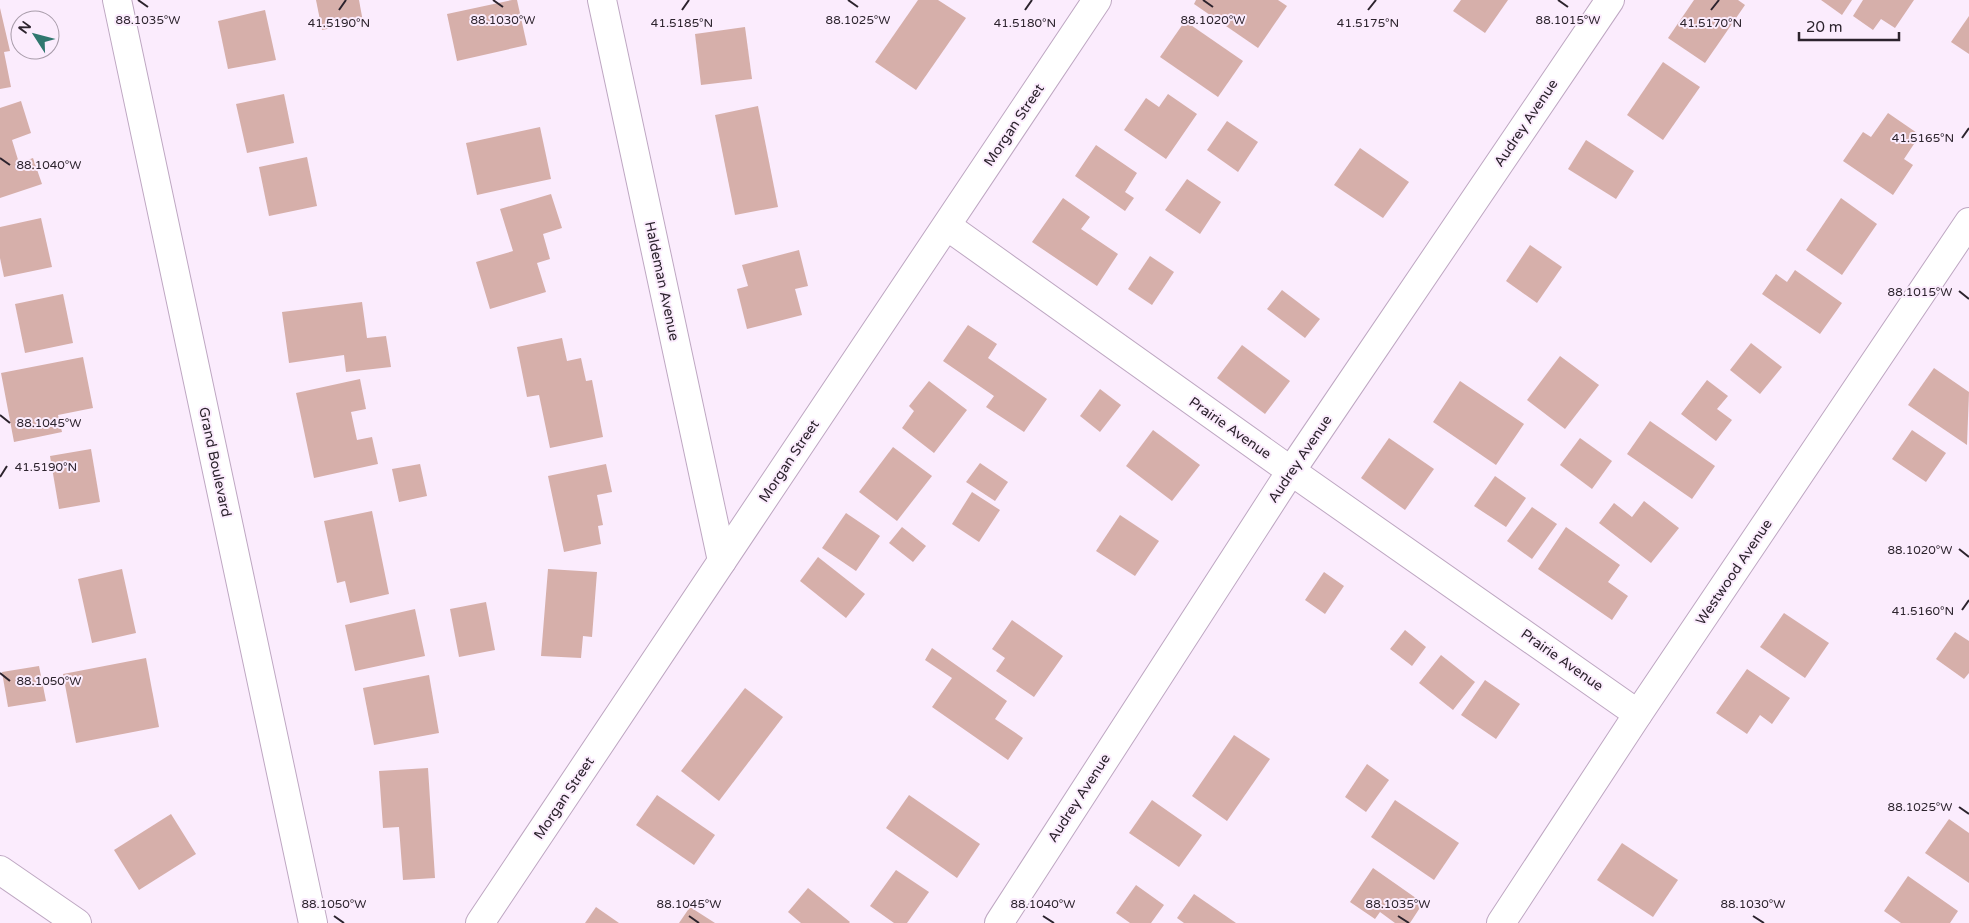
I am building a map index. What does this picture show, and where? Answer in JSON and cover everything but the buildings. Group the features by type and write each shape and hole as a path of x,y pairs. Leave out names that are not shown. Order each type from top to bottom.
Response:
{"street":[{"name":"Grand Boulevard","path":"118,0 313,923"},
{"name":"Haldeman Avenue","path":"602,0 722,561"},
{"name":"Morgan Street","path":"480,923 1097,0"},
{"name":"Audrey Avenue","path":"999,923 1291,471 1610,0"},
{"name":"Westwood Avenue","path":"1501,923 1638,714 1969,222"},
{"name":"Prairie Avenue","path":"947,226 1291,471 1638,714"},
{"path":"0,870 77,923"}]}
